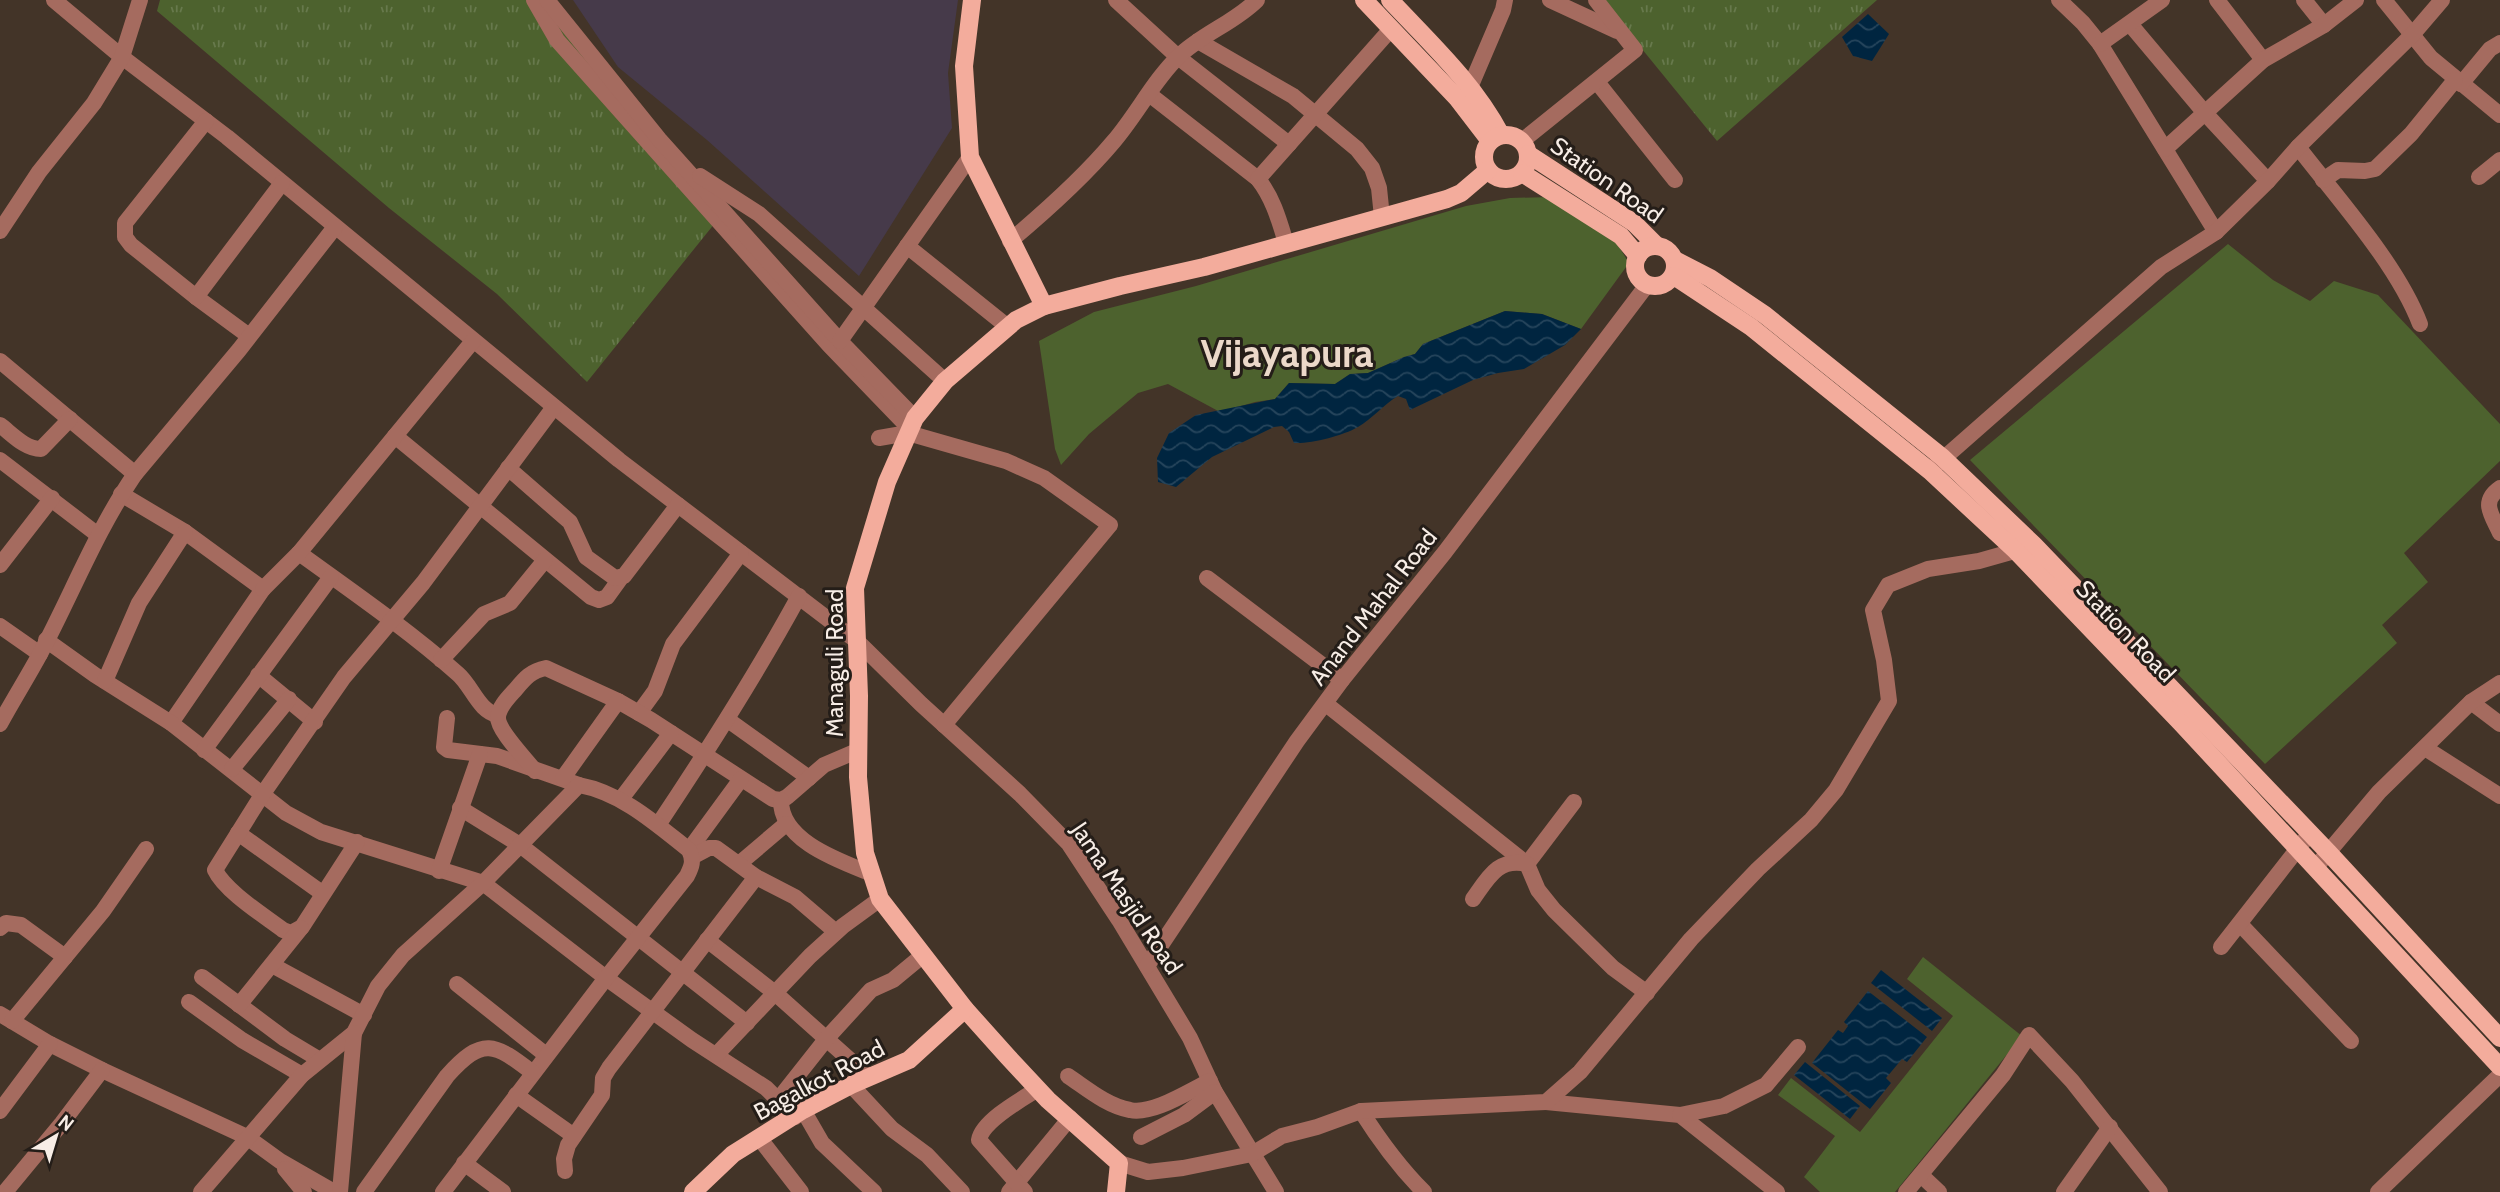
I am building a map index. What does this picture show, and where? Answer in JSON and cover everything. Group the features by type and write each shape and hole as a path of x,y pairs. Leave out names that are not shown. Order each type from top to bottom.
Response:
{"main road":[{"path":"972,0 964,66 970,157 1044,306"},
{"path":"1364,0 1496,138 1516,137 1525,148 1528,161 1522,173 1508,180 1493,176 1483,155 1496,138"},
{"path":"1390,0 1471,85 1488,111 1496,138"},
{"name":"Station Road","path":"1525,148 1634,223 1657,246"},
{"name":"Managuli Road","path":"1119,1163 1038,1088 965,1009 880,899 864,840 858,777 858,642 855,587 887,482 911,427 945,381 1008,327 1044,306 1204,267 1461,193 1488,170"},
{"name":"Station Road","path":"1522,173 1621,236 1638,256"},
{"path":"1657,246 1668,251 1674,268 1667,283 1657,287 1647,285 1639,278 1635,267 1638,256 1646,248 1657,246"},
{"name":"Station Road","path":"1674,268 1710,278 1765,316 1942,457 2034,545 2329,853 2500,1038"},
{"name":"Station Road","path":"1674,268 1930,471 2016,551 2298,848 2500,1068"},
{"name":"Bagalkot Road","path":"693,1192 721,1164 799,1113 851,1085 909,1060 965,1009"},
{"path":"1116,1192 1119,1163"}],"street":[{"name":"Jama Masjid Road","path":"54,0 122,57 206,121 554,407 858,642 1020,794 1069,844 1190,1038 1213,1086 1276,1192"},
{"path":"0,231 39,172 94,103 122,57 139,0"},
{"path":"534,0 557,40 840,341 911,427"},
{"path":"547,0 684,175 829,345 911,427 1006,461 1044,478 1110,525 944,725"},
{"path":"1116,0 1178,57 1289,144"},
{"path":"1010,241 1058,200 1114,141 1178,57 1198,41 1244,14 1257,0"},
{"path":"1471,85 1505,0"},
{"path":"1549,0 1621,32"},
{"path":"1525,148 1635,50 1596,0"},
{"path":"2059,0 2100,44 2216,232"},
{"path":"2100,44 2162,0"},
{"path":"2217,0 2263,60"},
{"path":"2304,0 2324,25"},
{"path":"2165,149 2263,60 2324,25 2356,0"},
{"path":"2384,0 2431,58 2500,115"},
{"path":"1930,471 1942,457 2161,267 2216,232 2412,35 2442,0"},
{"path":"2130,24 2204,112 2268,181"},
{"path":"1258,179 1391,29"},
{"path":"1198,41 1293,96 1357,149 1372,168 1382,217"},
{"path":"2323,180 2339,170 2375,169 2490,49 2500,43"},
{"path":"1597,82 1675,180"},
{"path":"1149,94 1258,179 1268,191 1286,243"},
{"path":"206,121 125,223 125,237 131,245 195,297 249,336"},
{"path":"2298,147 2382,257 2410,299 2420,324"},
{"path":"840,341 970,157"},
{"path":"2479,177 2500,160"},
{"path":"684,175 703,177 748,206 945,381"},
{"path":"195,297 282,183"},
{"path":"0,724 43,647 121,494 335,227"},
{"path":"907,246 1008,327"},
{"name":"Anand Mahal Road","path":"1147,966 1289,752 1342,680 1445,552 1647,285"},
{"path":"171,723 263,589 299,554 473,341"},
{"path":"0,361 135,474"},
{"path":"302,928 291,933 283,930 218,876 215,870 218,862 344,677 423,583 554,407"},
{"path":"0,425 25,445 41,449 70,419"},
{"path":"879,438 911,427"},
{"path":"395,436 544,560 591,597 599,600 607,597 678,505"},
{"path":"0,460 98,535"},
{"path":"508,468 570,522 586,557 599,569 620,579"},
{"path":"2500,488 2491,494 2489,500 2500,533"},
{"path":"121,494 185,532 263,589"},
{"path":"0,565 52,498"},
{"path":"105,681 139,603 185,532"},
{"path":"1546,1102 1580,1072 1691,939 1758,869 1811,820 1836,790 1889,701 1884,660 1873,611 1888,586 1928,569 1979,561 2034,545"},
{"path":"639,713 655,691 673,644 741,552"},
{"path":"299,554 391,620 441,660 472,689 483,707 498,716"},
{"path":"441,660 484,614 510,603 544,560"},
{"path":"204,750 331,577"},
{"path":"1208,578 1342,680"},
{"path":"658,825 728,720 799,596"},
{"path":"0,626 105,681 171,723 286,813 321,832 483,883 606,978 799,1113 827,1149 873,1192"},
{"path":"535,771 501,729 498,716 502,706 527,676 535,670 546,668 639,713 773,799 781,800 824,765 859,750"},
{"path":"258,675 315,722"},
{"path":"2315,868 2379,792 2471,702 2500,683"},
{"path":"0,688 14,698"},
{"path":"232,769 289,699"},
{"path":"563,778 618,701"},
{"path":"2471,702 2500,724"},
{"path":"1326,704 1527,864 1538,890 1554,910 1613,968 1647,993"},
{"path":"447,718 444,747 456,752 497,756 535,771 597,788 621,799 658,825 691,854"},
{"path":"728,720 809,778"},
{"path":"621,799 671,733"},
{"path":"2426,748 2499,794"},
{"path":"439,871 480,754"},
{"path":"443,1192 637,937 687,876 692,866 691,854 741,779"},
{"path":"146,849 103,911 65,957 6,1017 50,1044 102,1070 247,1137 279,1161 337,1192 354,1033 378,986 403,955 483,883 579,785"},
{"path":"781,800 780,812 793,833 818,849 872,874"},
{"path":"1527,864 1574,802"},
{"path":"460,808 520,845 747,1023"},
{"path":"740,863 786,824"},
{"path":"238,833 323,893"},
{"path":"2221,947 2310,833"},
{"path":"239,1005 302,928 357,842"},
{"path":"691,854 716,848 756,877 795,897 836,932"},
{"path":"1473,899 1487,879 1507,862 1527,864"},
{"path":"565,1171 564,1159 574,1136 602,1095 603,1078 609,1068 756,877"},
{"path":"717,1054 836,932 880,899"},
{"path":"0,928 6,923 21,925 65,957"},
{"path":"2240,925 2351,1041"},
{"path":"707,940 775,993 869,1077"},
{"path":"778,1100 827,1038 871,990 893,980 922,956"},
{"path":"272,964 364,1014"},
{"path":"202,977 285,1039 320,1060"},
{"path":"457,984 547,1055"},
{"path":"189,1002 242,1040 302,1075"},
{"path":"201,1192 302,1075 354,1033"},
{"path":"1906,1192 2003,1075 2029,1035 2072,1081 2160,1192"},
{"path":"0,1111 50,1044"},
{"path":"364,1192 447,1076 463,1059 475,1051 491,1047 507,1053 533,1073"},
{"path":"1119,1163 1148,1172 1252,1154 1282,1136 1361,1111 1546,1102 1680,1115 1724,1106 1766,1085 1798,1047"},
{"path":"5,1192 102,1070"},
{"path":"2378,1192 2500,1075"},
{"path":"1068,1076 1106,1101 1130,1111 1145,1111 1213,1086"},
{"path":"851,1085 892,1129 927,1155 962,1192"},
{"path":"1141,1138 1184,1115 1213,1086"},
{"path":"1038,1088 1001,1113 979,1135 982,1147 1017,1189 1070,1118"},
{"path":"516,1095 574,1136"},
{"path":"1361,1111 1383,1147 1401,1170 1424,1192"},
{"path":"1680,1115 1777,1192"},
{"path":"2064,1192 2110,1128"},
{"path":"760,1139 801,1192"},
{"path":"279,1161 304,1192"},
{"path":"464,1163 503,1192"},
{"path":"1921,1175 1940,1192"}],"shaded area":[{"path":"573,0 958,0 948,73 952,128 859,276 707,140 618,67"}],"green space":[{"path":"160,0 541,0 715,223 587,382 497,294 389,208 157,11"},
{"path":"1602,0 1877,0 1717,141"},
{"path":"1552,197 1616,242 1629,263 1581,329 1542,314 1505,311 1423,344 1415,354 1368,373 1350,374 1335,384 1289,383 1275,399 1220,412 1168,384 1138,393 1089,434 1061,465 1055,449 1039,341 1094,312 1196,286 1466,206 1510,198"},
{"path":"2228,244 2273,280 2310,301 2334,281 2378,295 2500,424 2500,461 2404,553 2428,582 2382,625 2397,643 2265,764 1970,460"},
{"path":"1923,957 2022,1036 1895,1192 1820,1192 1804,1177 1835,1136 1778,1095 1791,1078 1860,1132 1953,1016 1907,979"}],"water":[{"path":"1868,14 1889,34 1872,61 1853,56 1842,37"},
{"path":"1505,311 1542,314 1581,329 1565,345 1524,369 1473,380 1410,410 1406,399 1398,396 1358,427 1326,439 1294,443 1289,432 1282,426 1274,427 1212,457 1176,487 1158,482 1157,458 1169,433 1196,415 1275,399 1289,383 1335,384 1350,374 1368,373 1415,354 1423,344"},
{"path":"1881,970 1942,1018 1932,1031 1871,983"},
{"path":"1868,991 1927,1037 1907,1062 1902,1059 1886,1078 1891,1083 1870,1109 1812,1063 1838,1030 1843,1033 1848,1026 1844,1022"},
{"path":"1805,1062 1860,1106 1850,1119 1794,1075"}],"district":[{"name":"Vijayapura","path":"1287,353"}]}
